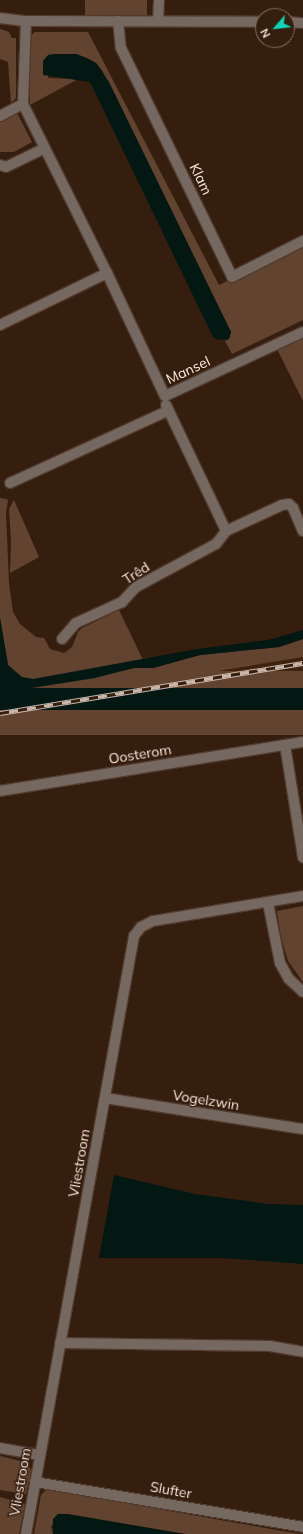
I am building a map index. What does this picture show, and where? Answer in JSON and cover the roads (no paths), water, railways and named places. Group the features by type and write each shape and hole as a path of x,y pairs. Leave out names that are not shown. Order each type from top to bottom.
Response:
{"street":[{"path":"158,20 159,0"},
{"path":"0,18 26,21 158,20 255,22"},
{"name":"Klam","path":"118,20 121,48 232,277 303,241"},
{"path":"0,116 22,104 26,21"},
{"name":"Mansel","path":"22,104 107,273 165,396 303,332"},
{"path":"0,165 6,167 45,148"},
{"path":"0,325 107,273"},
{"path":"165,396 166,410 226,531"},
{"path":"10,483 166,410"},
{"name":"Trêd","path":"62,639 76,623 122,602 136,587 216,544 226,531 290,504 303,531"},
{"name":"Oosterom","path":"0,790 303,742"},
{"path":"285,745 303,858"},
{"name":"Vliestroom","path":"26,1534 39,1454 134,936 141,927 153,921 303,896"},
{"path":"268,903 280,962 289,979 303,992"},
{"name":"Vogelzwin","path":"105,1098 303,1128"},
{"path":"60,1343 270,1346 303,1352"},
{"path":"0,1448 39,1454"},
{"name":"Slufter","path":"35,1482 303,1527"}],"railway":[{"path":"0,713 303,663"}]}
